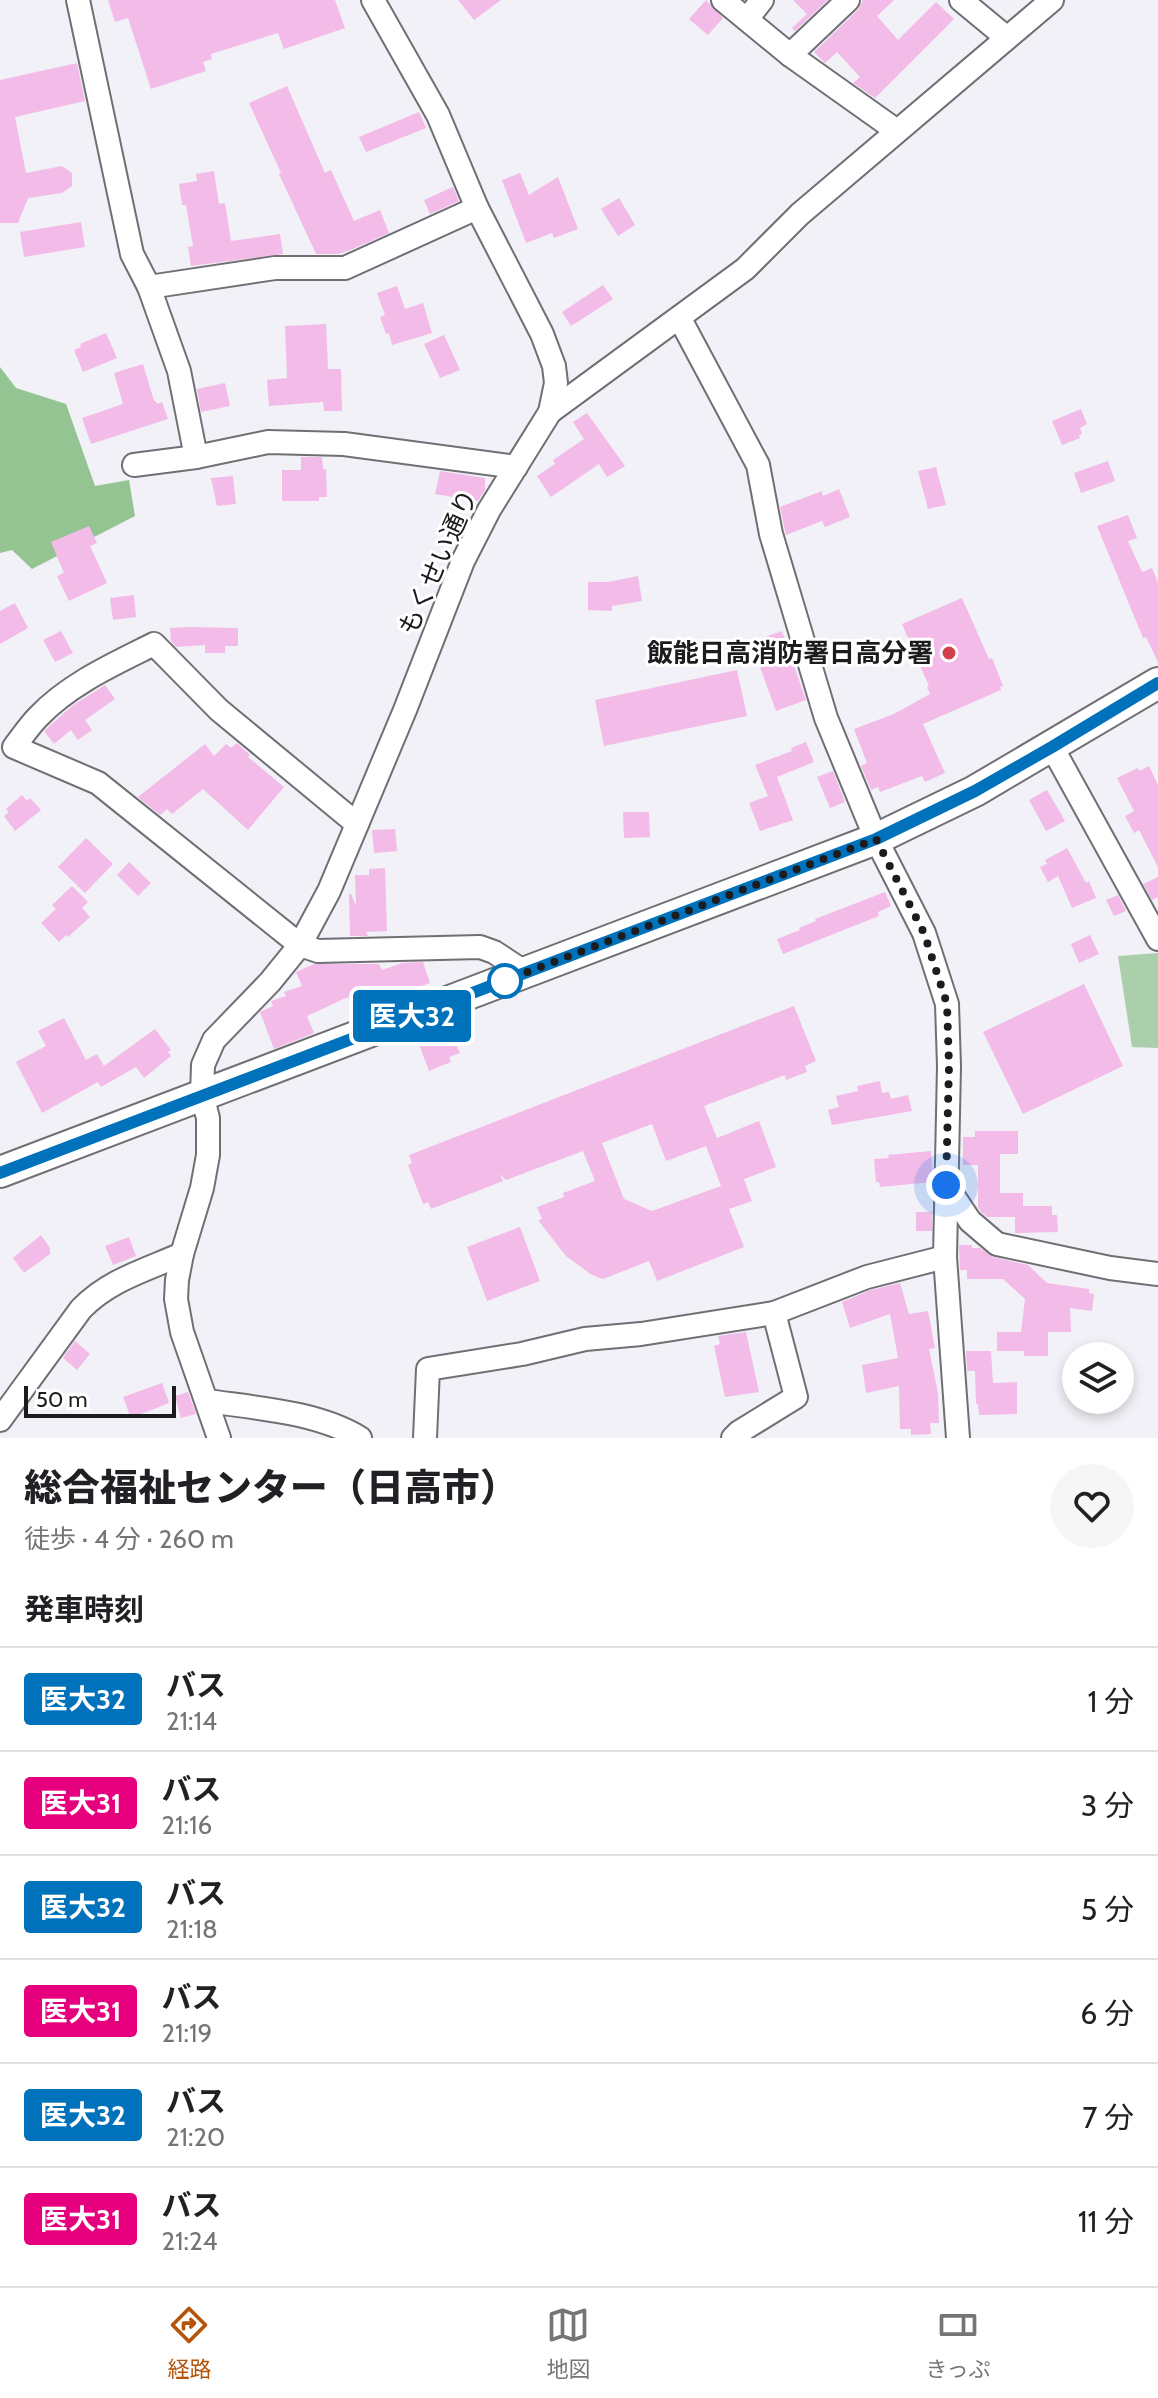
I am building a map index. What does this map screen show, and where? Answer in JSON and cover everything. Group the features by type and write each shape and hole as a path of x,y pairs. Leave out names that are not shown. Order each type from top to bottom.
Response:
{"main road":[{"path":"0,1172 876,839 975,791 1158,683"}],"street":[{"path":"78,0 132,254 149,287 179,371 196,457"},
{"name":"もくせい通り","path":"219,1438 182,1332 176,1299 182,1254 202,1188 208,1155 208,1118 202,1095 203,1065 214,1040 270,982 300,945 329,891 463,561 489,510 550,412 556,383 554,366 542,334 477,208 438,115 373,0"},
{"path":"723,0 790,55 897,131"},
{"path":"747,19 762,0"},
{"path":"790,55 848,0"},
{"path":"961,0 1007,38"},
{"path":"550,412 745,269 800,214 1052,0"},
{"path":"149,287 275,268 345,268 477,208"},
{"path":"680,319 758,465 771,534 826,718 876,839 924,933 947,1004 949,1066 945,1257 958,1438"},
{"path":"134,465 196,457 268,442 344,444 516,467"},
{"path":"357,824 219,710 154,644 64,694 38,717 14,747 98,783 300,945 318,951 480,947 494,952 526,973"},
{"path":"1052,747 1158,939"},
{"path":"946,1185 970,1221 997,1244 1110,1268 1158,1274"},
{"path":"0,1420 92,1298 112,1283 182,1254"},
{"path":"425,1438 428,1369 522,1354 585,1339 641,1334 774,1313 867,1277 945,1257"},
{"path":"733,1438 796,1397 774,1313"},
{"path":"207,1401 285,1413 345,1429 360,1438"}],"green space":[{"path":"0,367 16,388 66,404 95,486 129,480 135,516 32,569 12,550 0,553"},
{"path":"1158,953 1158,1048 1132,1047 1118,956"}],"building":[{"path":"108,0 335,0 345,28 284,49 278,33 211,54 212,59 203,62 206,71 151,89 128,18 115,22"},
{"path":"458,0 501,0 474,20"},
{"path":"706,0 723,18 708,35 689,19"},
{"path":"793,0 828,0 795,31 792,28 807,14"},
{"path":"863,0 894,0 877,16 898,40 936,2 954,19 875,98 853,83 860,77 837,52 825,63 814,52 858,10"},
{"path":"77,63 85,101 15,117 26,173 62,166 72,173 72,186 62,193 28,198 18,223 0,223 0,80"},
{"path":"287,86 325,173 331,170 354,221 380,210 389,233 338,254 316,254 249,103"},
{"path":"419,112 426,128 366,152 359,137"},
{"path":"214,171 219,204 225,203 231,241 280,234 283,254 191,266 188,247 193,246 179,184 197,181 196,174"},
{"path":"520,173 529,195 558,177 578,229 554,238 552,233 526,243 502,180"},
{"path":"453,187 459,201 430,214 424,200"},
{"path":"619,198 635,225 618,236 601,209"},
{"path":"81,222 85,247 24,257 20,232"},
{"path":"603,285 613,299 571,326 562,312"},
{"path":"397,286 405,309 423,303 432,333 392,345 380,317 385,315 377,293"},
{"path":"326,324 328,369 341,369 342,411 324,411 323,402 269,406 267,380 287,378 285,326"},
{"path":"106,333 117,358 83,372 74,350 81,347 80,344"},
{"path":"444,335 460,370 440,378 424,344"},
{"path":"143,364 154,401 157,404 162,402 168,419 91,444 82,418 123,404 114,373"},
{"path":"225,383 230,406 201,412 197,389"},
{"path":"1081,409 1087,424 1080,428 1080,438 1062,445 1052,421"},
{"path":"587,413 625,466 607,477 599,464 551,497 537,476 555,464 553,460 584,439 573,422"},
{"path":"301,457 322,457 323,469 326,469 327,497 319,497 319,501 282,501 282,470 301,470"},
{"path":"1108,461 1115,481 1081,493 1074,473"},
{"path":"936,467 946,505 928,509 918,471"},
{"path":"440,471 485,478 485,490 478,501 435,494"},
{"path":"233,476 236,504 217,506 211,478"},
{"path":"839,489 850,517 825,527 822,521 786,535 780,507 822,491 823,496"},
{"path":"1128,515 1137,538 1128,541 1142,572 1152,568 1158,583 1158,662 1146,637 1143,638 1097,526"},
{"path":"89,526 97,543 90,546 107,583 69,601 57,576 64,573 51,542"},
{"path":"638,576 642,601 612,606 612,611 588,610 588,582"},
{"path":"134,595 136,617 113,620 110,598"},
{"path":"962,598 1003,686 1001,690 923,724 945,773 925,782 922,776 880,792 878,787 871,790 861,766 867,763 854,729 894,714 930,694 902,624"},
{"path":"15,603 28,628 0,644 0,611"},
{"path":"170,628 238,628 238,646 225,646 225,653 205,653 205,645 176,647 171,641"},
{"path":"61,631 73,653 55,662 43,640"},
{"path":"782,631 806,700 776,711 751,642"},
{"path":"737,670 747,716 604,746 595,700"},
{"path":"105,685 115,699 85,720 92,730 78,740 71,730 54,744 44,731 72,706"},
{"path":"806,742 814,762 777,777 793,820 760,831 749,803 768,796 755,765 792,751 791,748"},
{"path":"237,743 250,755 248,757 284,787 248,830 203,789 172,814 167,809 160,815 138,797 205,744 214,756 226,744 231,748"},
{"path":"1149,766 1158,785 1158,867 1139,830 1134,833 1125,816 1134,811 1117,778"},
{"path":"833,771 845,802 830,808 817,777"},
{"path":"1047,790 1065,821 1046,831 1029,800"},
{"path":"22,795 27,801 30,798 41,810 15,831 4,816 9,812 6,809"},
{"path":"623,812 649,812 650,837 624,838"},
{"path":"395,829 397,851 374,853 372,830"},
{"path":"86,838 113,864 85,893 58,867"},
{"path":"1067,848 1086,883 1089,881 1096,898 1072,908 1058,876 1048,882 1040,867 1047,864 1045,860"},
{"path":"129,862 151,883 138,896 117,875"},
{"path":"385,868 387,931 366,932 368,936 350,936 349,894 356,906 355,875 369,875 369,869"},
{"path":"1158,877 1158,897 1152,900 1143,884"},
{"path":"72,886 88,902 82,908 90,917 59,942 41,923 56,909 52,905"},
{"path":"885,892 891,906 878,912 879,916 783,954 777,939 800,930 815,919"},
{"path":"1118,895 1126,911 1114,916 1106,900"},
{"path":"1090,935 1099,954 1079,963 1071,944"},
{"path":"423,962 430,983 393,996 396,1002 356,1017 348,997 307,1016 314,1033 274,1049 260,1012 273,1006 271,1001 286,996 284,992 302,986 296,972 314,964 379,964 382,970 402,963"},
{"path":"1084,984 1123,1066 1023,1114 983,1032"},
{"path":"794,1006 816,1061 805,1066 807,1072 786,1080 785,1075 704,1106 717,1138 759,1121 776,1167 744,1179 752,1201 729,1209 744,1247 657,1281 649,1261 603,1279 592,1275 566,1256 538,1220 542,1219 537,1207 595,1181 583,1151 506,1180 500,1174 503,1181 431,1209 428,1202 423,1204 408,1165 412,1163 409,1155","holes":["652,1124 666,1161 706,1146 721,1186 652,1211 624,1199 602,1143"]},
{"path":"64,1018 86,1060 97,1054 104,1066 155,1029 171,1050 168,1052 171,1056 144,1078 136,1067 101,1087 98,1082 42,1113 16,1062 46,1046 38,1031"},
{"path":"449,1027 460,1053 449,1057 451,1062 429,1071 417,1039"},
{"path":"880,1081 882,1093 889,1092 891,1099 908,1095 912,1111 832,1125 828,1110 839,1107 836,1096 858,1091 857,1086"},
{"path":"975,1131 1018,1131 1018,1154 1000,1154 1000,1193 1023,1193 1023,1206 1052,1206 1052,1215 1057,1215 1058,1232 1015,1233 1015,1217 987,1217 981,1212 978,1207 978,1165 963,1165 963,1137 975,1137"},
{"path":"931,1151 933,1182 880,1187 876,1182 874,1159"},
{"path":"916,1212 932,1212 932,1231 916,1231"},
{"path":"520,1227 540,1281 487,1301 467,1247"},
{"path":"41,1235 50,1248 50,1254 24,1273 13,1258"},
{"path":"129,1237 136,1256 113,1265 105,1246"},
{"path":"959,1245 972,1245 972,1248 980,1248 993,1257 1028,1265 1047,1283 1089,1289 1089,1293 1094,1294 1092,1311 1070,1308 1071,1332 1048,1332 1048,1356 1024,1356 1024,1351 997,1351 997,1332 1021,1332 1025,1299 1003,1279 967,1279 967,1270 960,1270"},
{"path":"900,1283 909,1314 928,1311 935,1348 929,1349 938,1393 939,1423 930,1423 931,1434 911,1435 911,1429 900,1429 899,1386 866,1393 862,1365 898,1358 890,1314 850,1328 842,1302"},
{"path":"746,1332 759,1392 725,1397 714,1346 720,1344 718,1336"},
{"path":"75,1341 90,1354 77,1370 63,1358"},
{"path":"966,1351 991,1351 993,1383 1017,1382 1017,1414 979,1415 975,1371 967,1371"},
{"path":"162,1383 169,1403 131,1418 123,1397"},
{"path":"188,1392 196,1414 181,1418 175,1396"}],"bus line":[{"name":"医大32","path":"0,1173 876,839 975,791 1158,683"}],"place":[{"name":"飯能日高消防署日高分署","path":"949,653"}],"route":[{"path":"505,981 496,984 876,839 924,933 947,1004 946,1185"}]}
